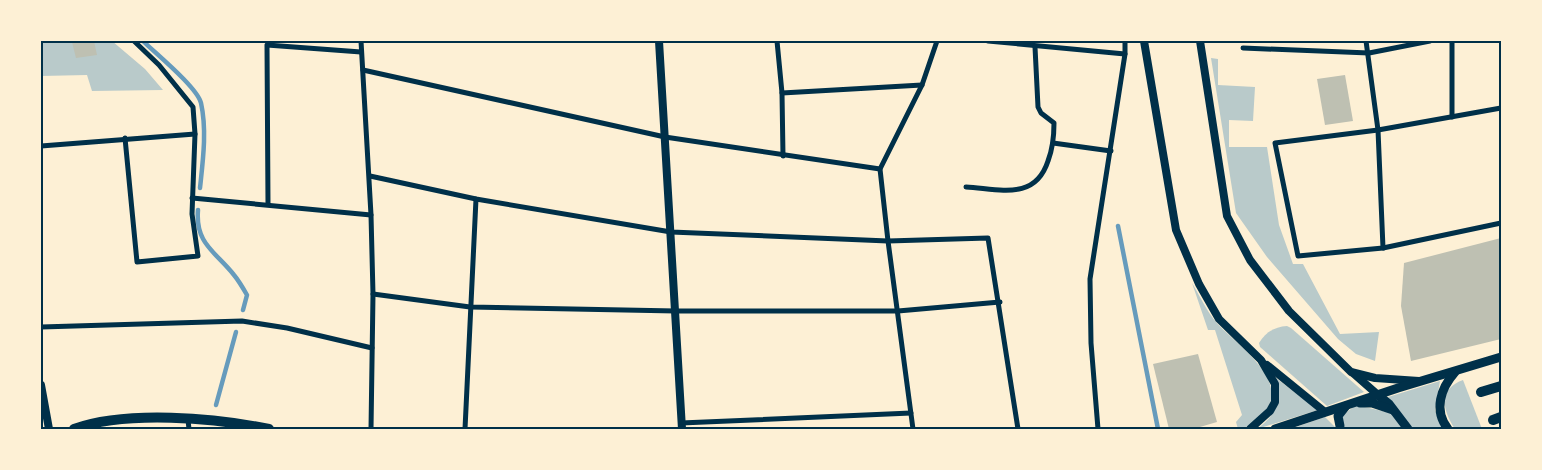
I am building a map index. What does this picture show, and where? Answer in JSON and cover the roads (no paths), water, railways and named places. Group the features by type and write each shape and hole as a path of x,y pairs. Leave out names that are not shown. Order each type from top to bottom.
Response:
{"main road":[{"path":"1275,429 1378,394 1501,357"},
{"path":"1448,429 1439,408 1443,386 1455,372"},
{"path":"1481,392 1501,386"},
{"path":"1378,394 1394,410 1408,429"},
{"path":"1341,428 1338,421 1339,413 1351,404 1372,403 1394,410"},
{"path":"1325,412 1341,428"},
{"path":"74,429 94,423 134,418 188,424 265,428"}],"street":[{"path":"125,138 137,262 198,256 192,198 195,134 194,107 159,65 134,41"},
{"path":"361,41 370,176 373,294 371,429"},
{"path":"659,41 676,311 681,426 911,413"},
{"path":"777,41 782,93 783,156"},
{"path":"913,429 880,169 922,85 937,41"},
{"path":"988,41 1018,43 1035,47 1125,54"},
{"path":"1098,429 1091,342 1090,279 1111,150 1125,54 1125,41"},
{"path":"1144,41 1176,230 1198,284 1219,319 1261,360 1325,412"},
{"path":"1200,41 1227,216 1250,260 1289,311 1351,372 1378,394"},
{"path":"1366,41 1378,130 1383,248"},
{"path":"1242,48 1369,53 1430,41"},
{"path":"1452,41 1452,117"},
{"path":"268,204 267,45 361,52"},
{"path":"966,187 1026,188 1036,183 1045,170 1053,143 1054,122 1041,113 1038,107 1035,47"},
{"path":"364,70 665,137 880,169"},
{"path":"782,93 922,85"},
{"path":"1501,108 1378,130 1274,143 1298,256 1383,248 1501,223"},
{"path":"41,146 195,134"},
{"path":"1053,143 1111,150"},
{"path":"370,176 476,199 671,232 888,241 988,238 1000,302 1018,429"},
{"path":"192,198 371,215"},
{"path":"466,429 476,199"},
{"path":"373,294 470,307 676,311 898,311 1000,302"},
{"path":"41,327 242,321 280,326 372,348"},
{"path":"1250,429 1270,411 1274,402 1275,384 1261,360"},
{"path":"1351,372 1375,378 1423,381"},
{"path":"41,385 49,429"}],"waterway":[{"path":"143,41 192,88 201,103 204,134 200,188"},
{"path":"198,210 198,222 203,239 236,277 247,295 243,310"},
{"path":"1118,226 1158,429"},
{"path":"216,405 236,332"}]}
